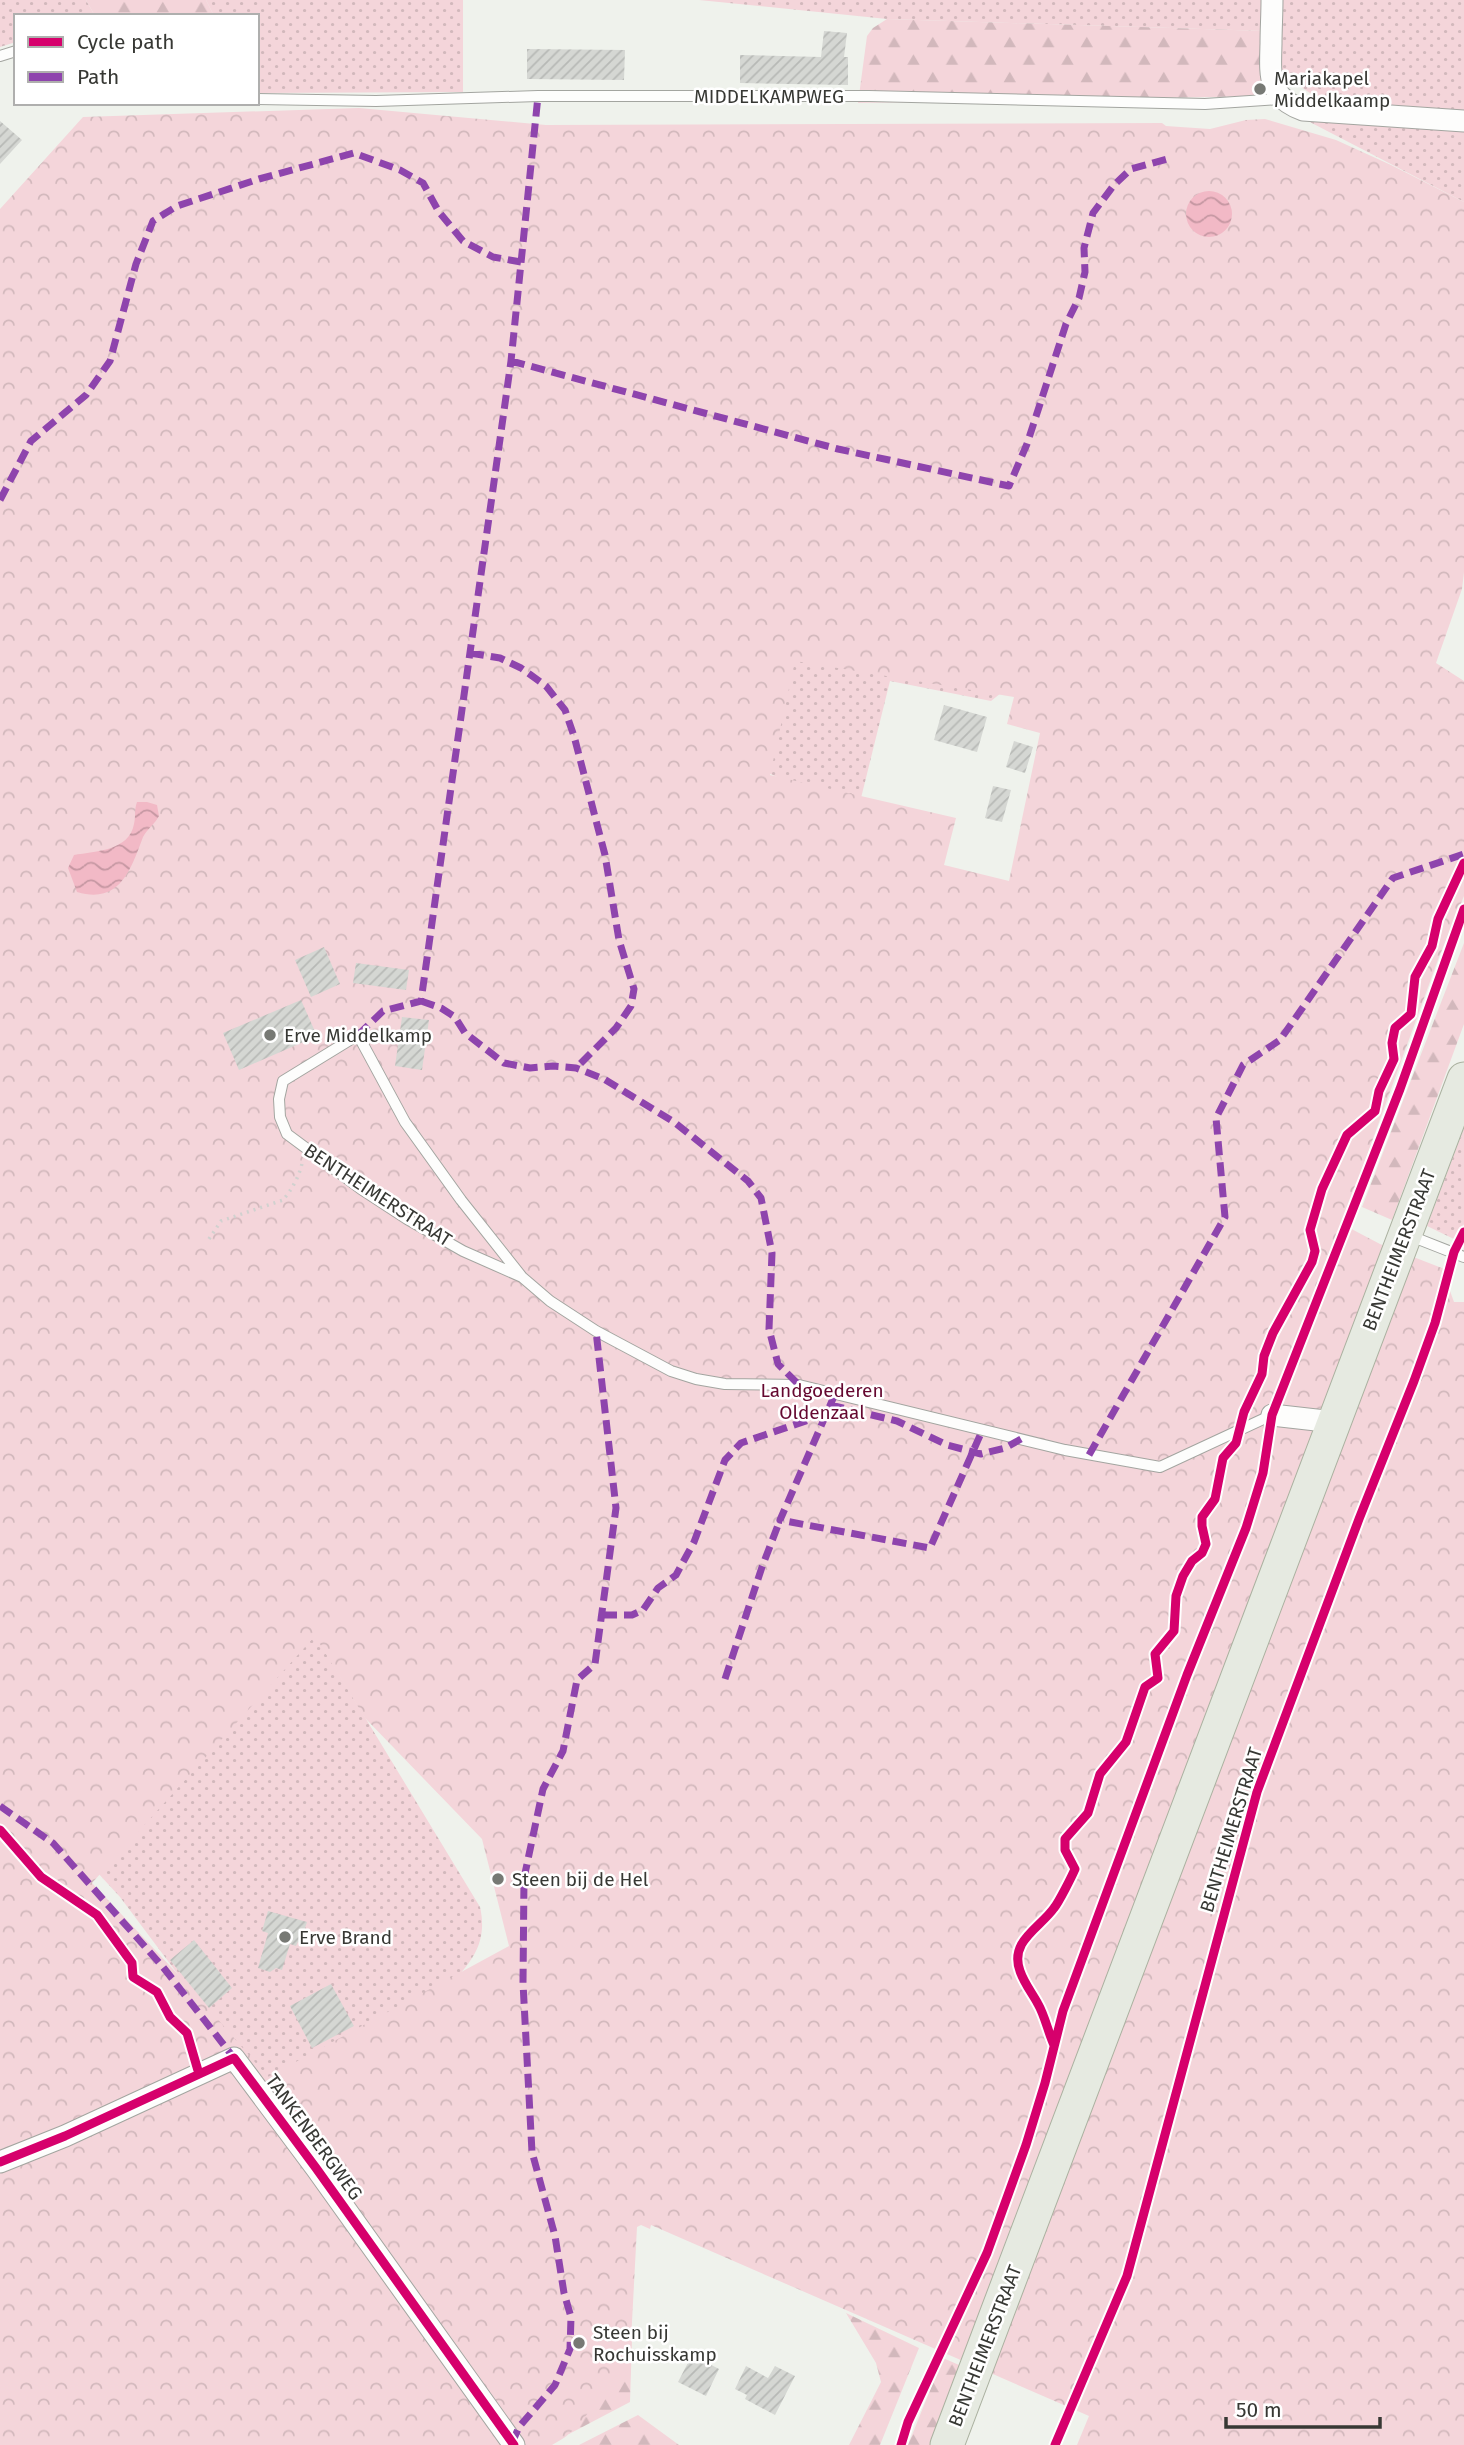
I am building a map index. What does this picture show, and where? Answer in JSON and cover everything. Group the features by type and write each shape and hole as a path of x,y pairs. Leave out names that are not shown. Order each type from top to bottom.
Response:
{"main road":[{"name":"BENTHEIMERSTRAAT","path":"947,2445 1464,1079"}],"street":[{"path":"1272,0 1270,72 1273,85 1281,99 1303,110 1464,121"},
{"name":"BENTHEIMERSTRAAT","path":"1272,1415 1334,1422"},
{"name":"TANKENBERGWEG","path":"0,2162 65,2136 233,2058 316,2168 514,2445"}],"lane":[{"name":"MIDDELKAMPWEG","path":"259,99 376,101 538,96 855,96 1205,104 1281,99"},
{"name":"BENTHEIMERSTRAAT","path":"522,1276 463,1251 407,1219 303,1147 287,1134 280,1117 279,1099 283,1082 358,1035 405,1122 461,1200 522,1276 550,1301 596,1331 650,1361 696,1379 725,1384 799,1385 982,1431 1089,1455 1160,1467 1272,1415"},
{"path":"1406,1234 1464,1257"}],"path":[{"path":"209,1239 221,1221 283,1200 301,1171 303,1147"}],"green space":[{"path":"0,0 86,0 94,14 14,14 14,43 0,47"},
{"path":"86,0 206,0 213,14 158,14 94,14"},
{"path":"206,0 463,0 463,92 259,93 259,14 213,14"},
{"path":"699,0 1262,0 1265,31 887,19"},
{"path":"1278,0 1464,0 1464,112 1329,101 1310,93 1280,73"},
{"path":"887,19 1265,31 1271,96 858,103 867,36 873,28"},
{"name":"Landgoederen Oldenzaal","path":"359,108 546,125 1162,123 1166,126 1210,129 1246,120 1265,119 1336,140 1464,202 1464,572 1462,589 1436,663 1464,681 1464,896 1439,957 1342,1224 1380,1244 1447,1270 1446,1280 1454,1302 1464,1302 1464,2445 1077,2445 1089,2416 651,2225 650,2229 641,2225 637,2227 631,2341 627,2352 606,2390 587,2414 568,2435 552,2445 0,2445 0,209 83,117","holes":["795,661 1014,697 1007,724 1040,733 1009,881 944,865 956,818 770,775","315,1636 365,1718 482,1839 509,1946 268,2077 188,1985 92,1883"]},
{"path":"1306,120 1464,131 1464,202"},
{"path":"833,465 1006,689 991,701 890,681 861,798 851,812 760,769"},
{"path":"1464,943 1464,1024 1392,1220 1362,1207"},
{"path":"1464,1128 1464,1224 1456,1240 1427,1226"},
{"path":"0,1539 306,1620 480,1907 482,1928 478,1947 454,1980 260,2084 120,1897 85,1859"},
{"path":"554,2304 632,2340 630,2402 569,2434"},
{"path":"846,2313 919,2348 880,2445 849,2445 881,2382 876,2363"},
{"path":"943,2358 966,2368 937,2445 908,2445"},
{"path":"638,2415 679,2445 579,2445"}],"water":[{"path":"1209,191 1225,198 1232,214 1225,230 1209,237 1193,230 1186,214 1193,198"},
{"path":"137,802 157,805 159,816 143,837 134,861 122,881 114,889 104,893 92,895 77,892 68,868 74,855 101,851 126,840 134,824"}],"building":[{"path":"824,31 847,33 844,57 848,57 848,85 740,83 740,55 821,57"},
{"path":"527,49 625,50 624,80 527,79"},
{"path":"0,121 22,140 0,164"},
{"path":"944,705 987,717 977,752 934,740"},
{"path":"1014,741 1033,747 1025,773 1006,767"},
{"path":"993,786 1011,790 1002,822 985,818"},
{"path":"324,947 340,984 311,997 295,960"},
{"path":"356,963 409,970 406,990 353,983"},
{"name":"Erve Middelkamp","path":"301,1000 317,1036 239,1070 223,1033"},
{"path":"402,1017 429,1020 422,1070 395,1066"},
{"name":"Erve Brand","path":"268,1911 307,1922 300,1943 296,1946 290,1944 282,1970 276,1968 270,1972 258,1968 268,1933 262,1931"},
{"path":"194,1940 232,1988 209,2008 170,1960"},
{"path":"331,1984 354,2026 312,2048 290,2006"},
{"path":"692,2355 719,2369 706,2396 678,2382"},
{"path":"746,2366 768,2378 775,2366 795,2376 775,2415 745,2399 747,2395 735,2389"}],"marked path":[{"path":"358,1035 383,1011 421,1001 511,361 538,96"},
{"path":"0,500 31,441 86,395 110,361 136,264 153,221 177,206 259,179 354,153 400,170 423,183 439,212 463,241 493,257 521,262"},
{"path":"511,361 838,449 1009,486 1027,444 1066,324 1079,298 1085,272 1084,248 1093,213 1114,185 1131,169 1167,159"},
{"path":"470,653 500,658 521,668 546,686 565,710 605,855 619,940 634,989 631,1006 616,1028 576,1068"},
{"path":"1089,1455 1225,1217 1216,1118 1243,1065 1280,1040 1393,878 1464,854"},
{"path":"421,1001 441,1008 455,1017 465,1033 504,1063 530,1068 576,1068 604,1079 674,1122 748,1181 761,1198 772,1253 769,1329 778,1364 799,1385"},
{"path":"512,2443 519,2427 555,2385 570,2349 571,2317 564,2293 555,2236 532,2152 523,1983 524,1878 543,1789 563,1751 577,1680 595,1664 616,1508 596,1331"},
{"path":"835,1394 780,1520 930,1548 982,1431"},
{"path":"830,1405 897,1421 947,1445 981,1454 1005,1448 1021,1439"},
{"path":"603,1615 632,1615 643,1610 658,1588 676,1575 694,1542 725,1460 741,1443 826,1414"},
{"path":"725,1679 780,1520"},
{"path":"0,1806 53,1843 163,1967 234,2058"}],"cycle path":[{"path":"1054,2045 1040,2009 1020,1971 1019,1951 1022,1943 1054,1908 1068,1883 1075,1869 1065,1850 1065,1839 1088,1813 1100,1774 1126,1742 1145,1687 1158,1678 1155,1654 1174,1631 1176,1596 1183,1576 1206,1544 1202,1517 1215,1499 1223,1458 1236,1443 1244,1412 1262,1374 1264,1356 1273,1333 1312,1262 1315,1251 1310,1230 1322,1189 1347,1135 1375,1111 1379,1091 1394,1059 1392,1043 1395,1028 1411,1014 1415,977 1432,946 1438,919 1464,863"},
{"path":"901,2445 908,2422 987,2253 1026,2145 1063,2011 1187,1675 1246,1528 1263,1473 1272,1415 1400,1089 1464,909"},
{"path":"1055,2445 1127,2276 1257,1792 1359,1519 1414,1381 1435,1323 1454,1252 1464,1232"},
{"path":"0,1830 41,1877 97,1915 132,1963 133,1977 157,1992 170,2017 187,2033 199,2074"},
{"path":"0,2162 65,2136 234,2058 514,2445"}],"place":[{"name":"Mariakapel Middelkaamp","path":"1260,89"},
{"name":"Erve Middelkamp","path":"270,1035"},
{"name":"Steen bij de Hel","path":"498,1879"},
{"name":"Erve Brand","path":"285,1937"},
{"name":"Steen bij Rochuisskamp","path":"579,2343"}]}
